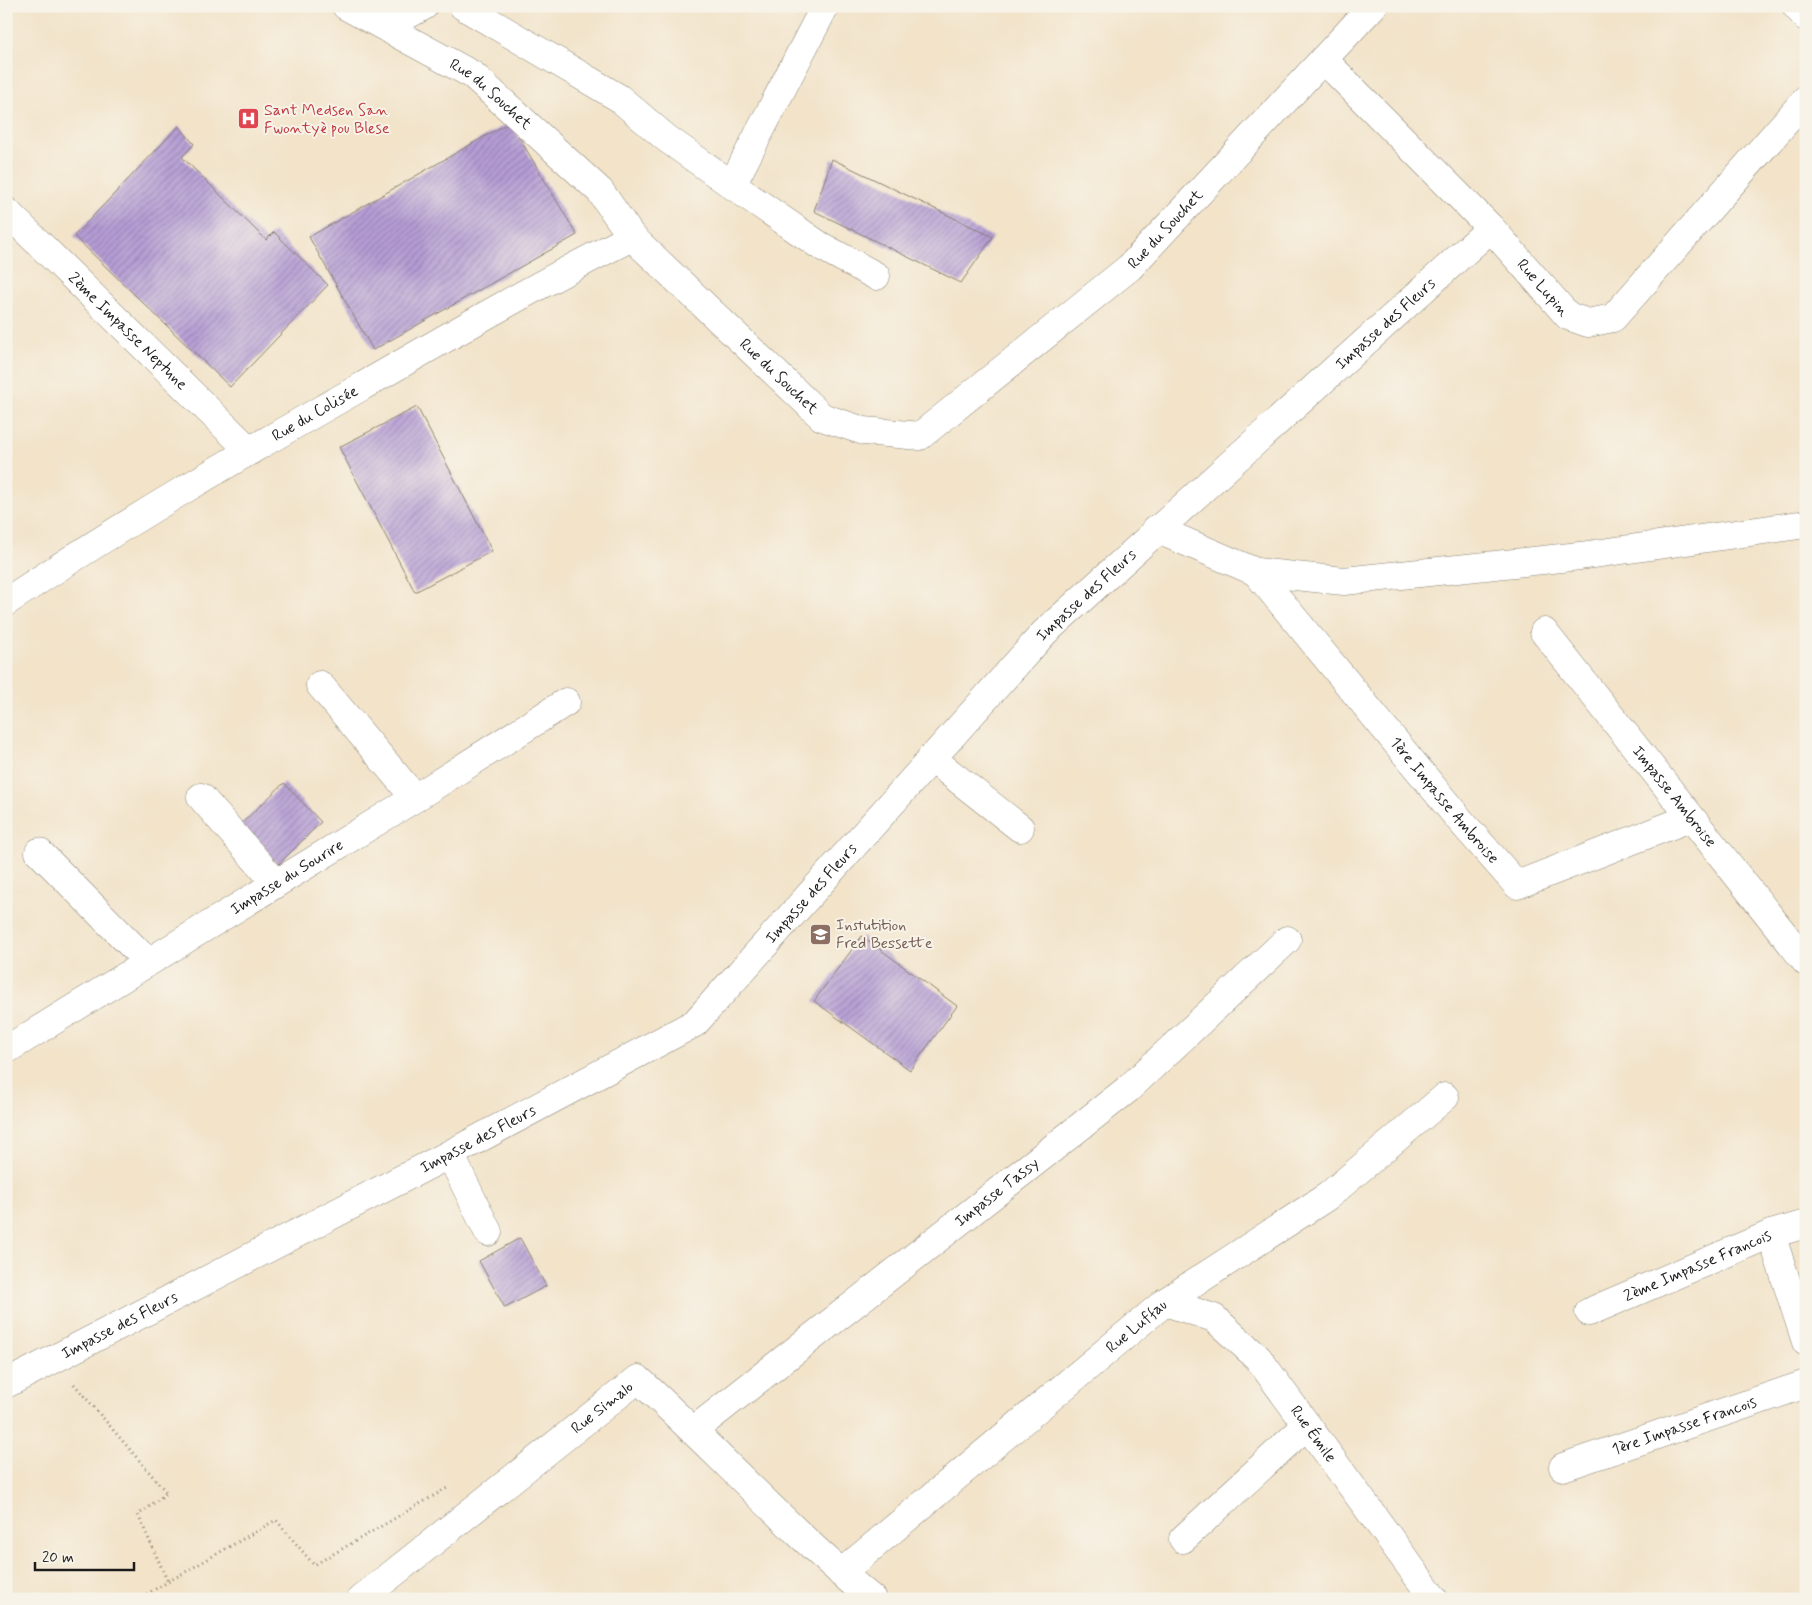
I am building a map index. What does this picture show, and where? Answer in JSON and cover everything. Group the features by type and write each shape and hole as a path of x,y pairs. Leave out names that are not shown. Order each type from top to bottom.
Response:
{"street":[{"name":"Rue du Souchet","path":"346,6 387,26 473,75 600,191 632,237 822,417 864,431 920,436 1130,267 1373,6"},
{"path":"387,26 424,6"},
{"path":"463,6 619,98 666,138 732,185 820,245 876,276"},
{"path":"732,185 825,6"},
{"path":"1796,6 1806,16"},
{"name":"Rue Lupin","path":"1324,60 1491,228 1568,316 1588,323 1612,318 1806,99"},
{"name":"2ème Impasse Neptune","path":"6,211 250,451"},
{"name":"Impasse des Fleurs","path":"6,1384 450,1154 695,1023 1044,633 1156,529 1491,228"},
{"name":"Rue du Colisée","path":"6,602 61,565 250,451 559,274 632,237"},
{"path":"1156,529 1256,572 1344,581 1580,556 1806,524"},
{"name":"1ère Impasse Ambroise","path":"1256,572 1459,819 1517,885 1690,818"},
{"name":"Impasse Ambroise","path":"1544,632 1806,962"},
{"path":"320,685 415,798"},
{"name":"Impasse du Sourire","path":"7,1047 415,798 566,702"},
{"path":"931,758 1020,828"},
{"path":"201,797 276,883"},
{"path":"39,852 148,962"},
{"name":"Impasse Tassy","path":"694,1430 1128,1089 1287,940"},
{"name":"Rue Luffau","path":"840,1573 1165,1302 1328,1196 1445,1097"},
{"path":"450,1154 488,1232"},
{"name":"2ème Impasse Francois","path":"1589,1312 1771,1234 1806,1224"},
{"path":"1771,1234 1806,1342"},
{"name":"Rue Émile","path":"1165,1302 1214,1318 1258,1358 1434,1599"},
{"name":"Rue Simalo","path":"361,1599 638,1379 694,1430 840,1573 872,1599"},
{"name":"1ère Impasse Francois","path":"1562,1467 1806,1384"},
{"path":"1183,1539 1307,1425"}],"path":[{"path":"53,1359 167,1493 138,1516 168,1582"},
{"path":"138,1599 276,1520 314,1564 464,1479 490,1496"}],"building":[{"path":"510,122 577,235 373,350 309,237"},
{"path":"179,126 194,144 182,157 266,240 274,232 328,285 230,387 74,236"},
{"path":"832,159 993,237 961,283 814,211"},
{"path":"417,407 492,551 415,592 339,447"},
{"path":"284,783 321,822 278,865 240,825"},
{"path":"862,936 957,1006 910,1070 814,1001"},
{"path":"520,1238 546,1286 505,1308 479,1261"}],"place":[{"name":"Sant Medsen San Fwontyè pou Blese","path":"248,119"},
{"name":"Instutition Fred Bessette","path":"820,934"}]}
